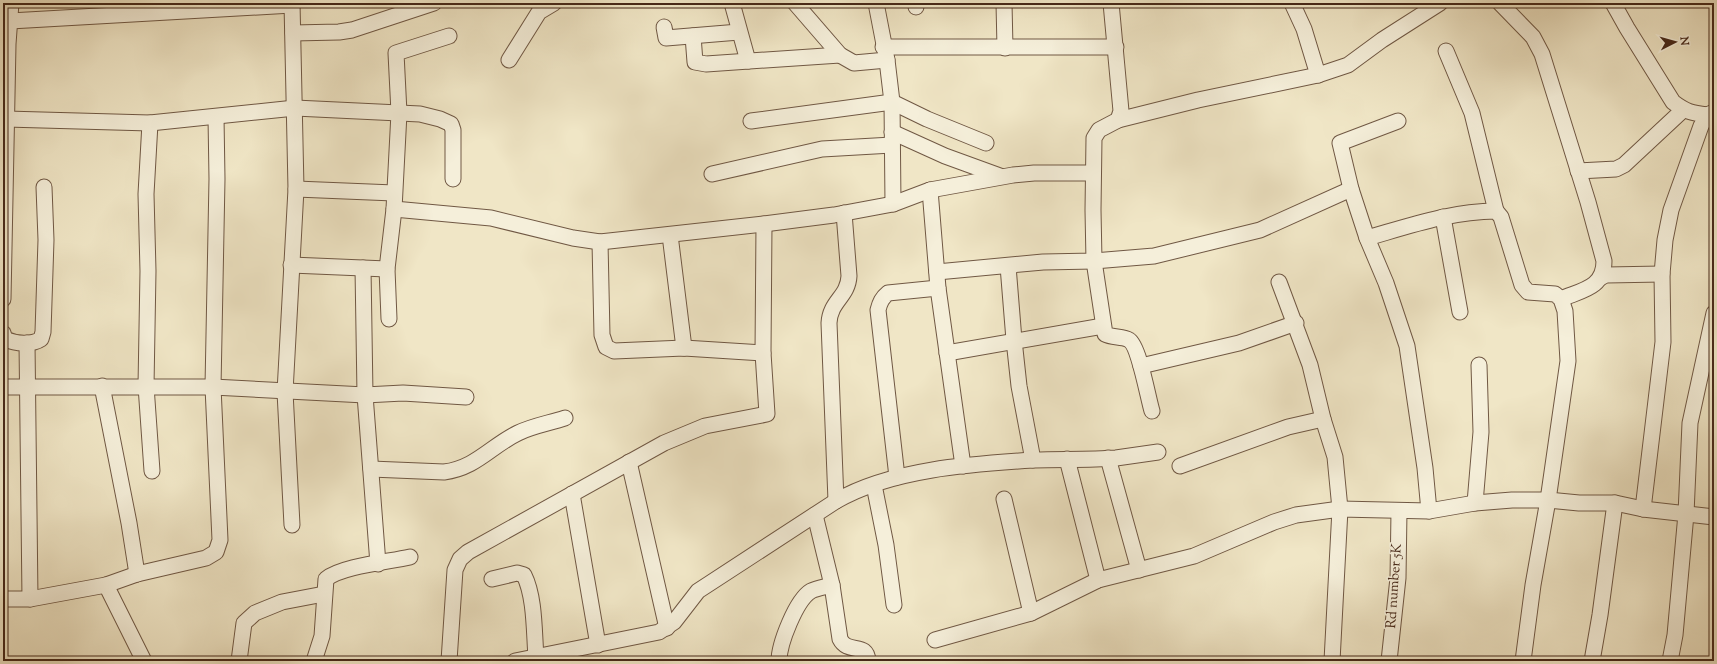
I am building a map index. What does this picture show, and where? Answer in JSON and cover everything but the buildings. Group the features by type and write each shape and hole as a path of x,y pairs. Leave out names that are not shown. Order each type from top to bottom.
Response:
{"street":[{"path":"3,299 6,119 5,44 10,21 11,3"},
{"path":"293,33 339,32 352,30 434,3"},
{"path":"509,60 539,12 554,3"},
{"path":"732,3 748,61"},
{"path":"795,3 840,55 854,63 885,54 1005,48 1116,47"},
{"path":"876,3 892,102 893,204"},
{"path":"1004,3 1005,48"},
{"path":"1111,3 1121,111 1118,120"},
{"path":"1292,3 1304,28 1318,75"},
{"path":"1152,411 1141,366 1133,344 1129,339 1111,337 1105,334 1103,326 1094,261 1094,138 1099,130 1118,120 1198,100 1318,75 1348,65 1382,40 1440,3"},
{"path":"1500,3 1533,37 1542,54 1604,261 1604,271 1595,285 1561,299"},
{"path":"1613,3 1674,102 1683,110 1690,113 1711,114"},
{"path":"10,21 292,4 296,189 285,392 292,525"},
{"path":"664,27 666,38 739,32"},
{"path":"389,319 387,269 394,209 399,113 396,53 449,36"},
{"path":"693,36 695,62 706,64 840,55"},
{"path":"1446,51 1472,113 1496,211 1502,217 1522,285 1528,292 1555,294 1561,299 1565,311 1568,361 1548,500 1533,585 1523,661"},
{"path":"751,121 892,102 927,119 986,143"},
{"path":"6,119 150,124 295,108 420,114 440,119 451,124 453,130 453,179"},
{"path":"1578,171 1616,169 1624,165 1683,110"},
{"path":"1643,509 1663,342 1662,274 1665,240 1671,210 1700,126 1711,114"},
{"path":"3,599 30,599 106,585 137,574 206,558 216,552 220,540 213,387 217,179 216,116"},
{"path":"1398,121 1340,143 1351,189 1367,238 1386,282 1407,346 1425,468 1429,511"},
{"path":"150,124 146,194 148,271 146,386 152,471"},
{"path":"712,174 822,149 892,138 1002,177"},
{"path":"394,209 491,218 573,238 600,242 764,224 844,213 893,204 930,190 1002,177 1034,173 1093,173"},
{"path":"3,333 5,339 12,342 35,343 42,339 46,240 44,187"},
{"path":"296,189 394,193"},
{"path":"937,272 1043,262 1094,261 1154,256 1260,230 1351,189"},
{"path":"930,190 938,288 963,466"},
{"path":"1367,238 1442,217 1483,211 1496,211"},
{"path":"836,501 829,314 833,306 849,285 844,213"},
{"path":"1442,217 1460,312"},
{"path":"449,661 454,570 460,559 468,552 664,443 705,426 768,414 763,353 764,224"},
{"path":"670,235 684,348"},
{"path":"600,242 602,335 606,347 614,351 684,348 763,353"},
{"path":"291,264 387,269"},
{"path":"1008,266 1019,386 1033,460"},
{"path":"363,268 365,395 378,564"},
{"path":"1600,278 1606,275 1662,274"},
{"path":"1279,282 1296,323 1310,365 1323,419 1335,456 1340,508 1332,661"},
{"path":"897,477 878,310 879,304 882,297 888,293 938,288"},
{"path":"1670,661 1675,635 1686,514 1690,423 1714,314"},
{"path":"1141,366 1239,342 1296,323"},
{"path":"947,353 1014,340 1103,326"},
{"path":"27,342 30,599"},
{"path":"1475,503 1480,432 1479,365"},
{"path":"102,386 129,523 137,574"},
{"path":"3,387 213,387 285,392 365,395 403,393 466,397"},
{"path":"371,469 444,472 454,471 476,462 519,433 565,418"},
{"path":"1180,466 1288,427 1323,419"},
{"path":"515,661 659,632 674,622 698,591 815,514 851,492 897,477 963,466 1033,460 1108,458 1158,452"},
{"path":"1108,458 1139,570"},
{"path":"1067,459 1098,580"},
{"path":"630,462 667,628"},
{"path":"874,485 886,545 894,605"},
{"path":"572,494 598,645"},
{"path":"1004,499 1031,613"},
{"path":"935,640 1031,613 1098,580 1194,556 1274,522 1296,515 1340,508 1429,511 1475,503 1512,500 1548,500 1579,503 1615,503 1643,509 1714,517"},
{"path":"1592,661 1600,615 1615,503"},
{"name":"Rd number 5K","path":"1389,661 1398,578 1399,511"},
{"path":"815,514 832,585 838,629 843,644 847,647 864,651 868,657 868,661"},
{"path":"314,661 322,636 326,579 332,573 343,570 410,557"},
{"path":"492,579 517,573 524,576 530,590 536,657"},
{"path":"106,585 144,661"},
{"path":"779,661 782,641 805,596 812,591 832,585"},
{"path":"240,661 244,623 256,613 282,602 324,594"}]}
